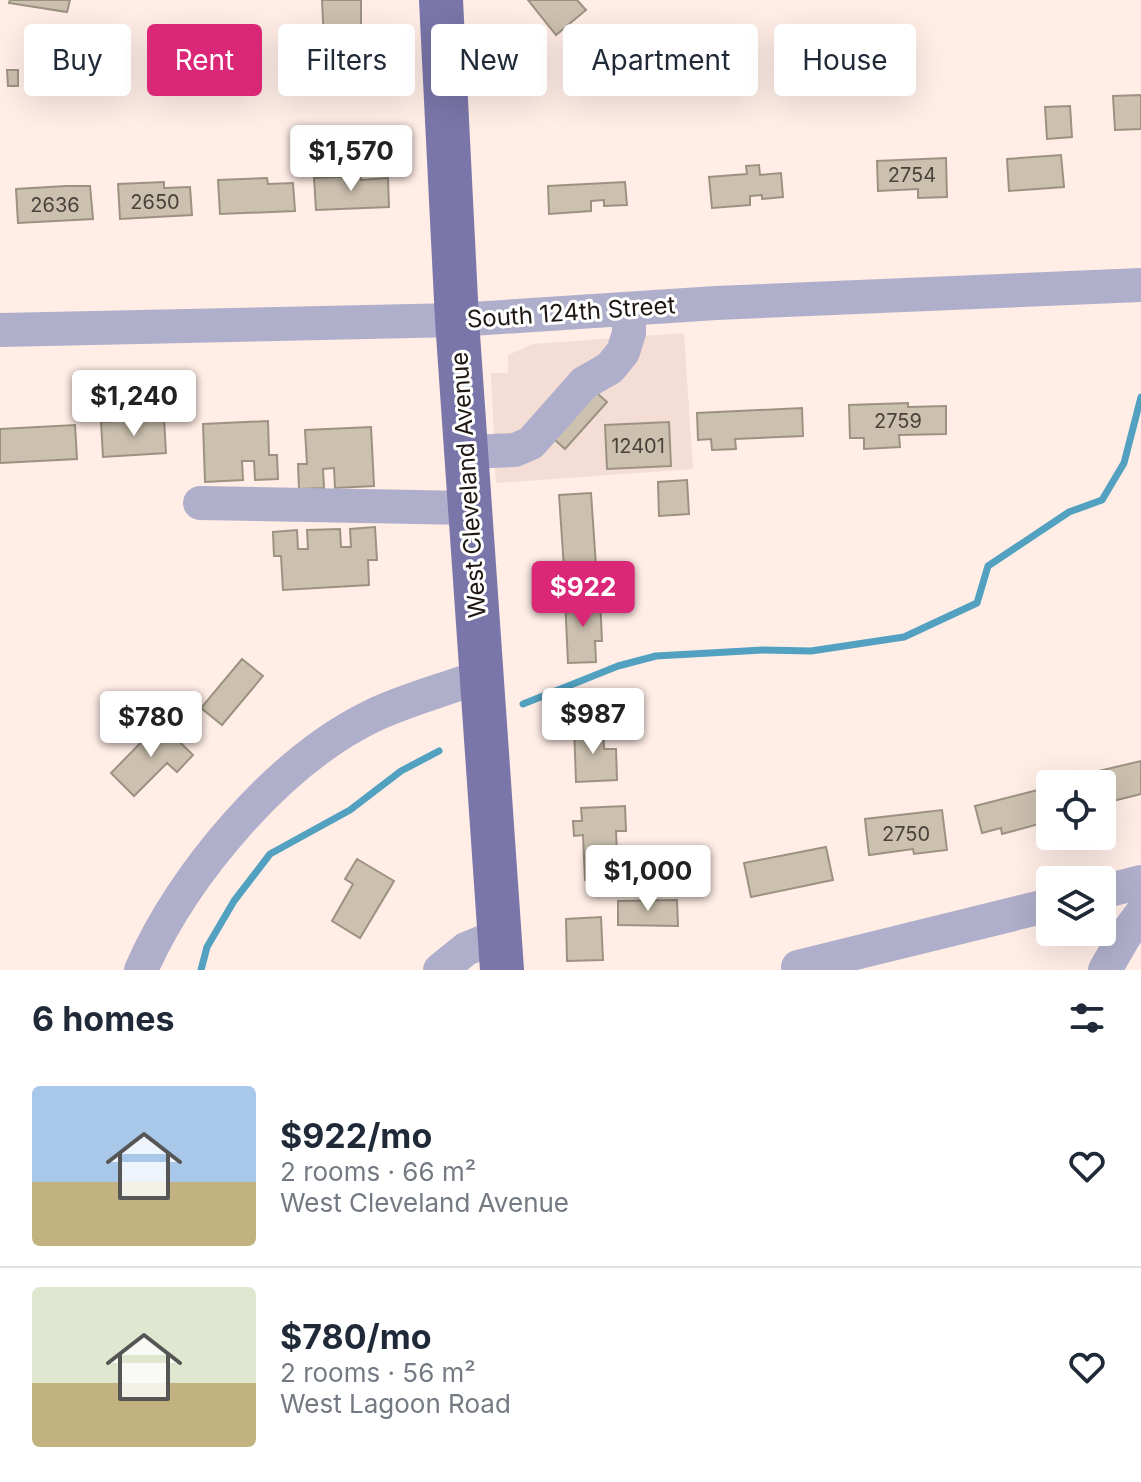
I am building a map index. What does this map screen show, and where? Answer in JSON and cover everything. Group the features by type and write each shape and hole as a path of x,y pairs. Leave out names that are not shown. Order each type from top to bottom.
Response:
{"main road":[{"name":"West Cleveland Avenue","path":"441,0 457,320 501,952"}],"street":[{"name":"South 124th Street","path":"0,330 457,320 1141,285"},
{"path":"466,452 515,450 531,443 584,383 610,368 623,352 629,333 629,309"},
{"path":"200,503 470,508"},
{"path":"141,970 172,911 216,850 258,802 297,766 373,715 481,676"},
{"path":"1116,888 1141,882"},
{"path":"798,967 1036,908"},
{"path":"1105,970 1141,914"},
{"path":"440,970 466,949 501,952"}],"shaded area":[{"path":"684,333 693,469 496,483 491,373 508,373 508,355 533,344"}],"building":[{"path":"10,0 70,0 67,12 9,3"},
{"path":"322,0 361,0 361,24 323,24"},
{"path":"528,0 577,0 586,10 569,24 563,24 563,29 556,35"},
{"path":"7,70 18,70 18,86 8,86"},
{"path":"1141,95 1141,129 1115,130 1113,96"},
{"path":"1070,106 1072,137 1047,139 1045,107"},
{"path":"1061,155 1064,187 1009,191 1007,159"},
{"path":"946,158 947,197 918,198 918,189 878,191 877,161"},
{"path":"759,165 760,175 781,173 783,197 762,199 762,195 750,196 750,205 712,208 709,177 747,174 746,166"},
{"path":"360,176 361,180 388,178 389,207 316,210 314,178"},
{"path":"267,178 268,184 293,183 295,211 220,214 218,180"},
{"path":"164,182 164,188 190,187 192,215 120,219 118,184"},
{"path":"625,182 627,205 604,206 604,200 591,201 591,211 549,214 548,186"},
{"path":"90,186 93,219 18,223 16,189"},
{"path":"588,385 607,402 565,449 546,432"},
{"path":"908,403 908,407 946,406 946,434 899,435 900,447 864,449 864,438 850,438 849,405"},
{"path":"802,408 803,436 735,439 736,449 712,450 711,439 698,440 697,413"},
{"path":"164,418 166,453 103,457 101,422"},
{"path":"268,421 269,455 277,455 278,479 255,480 254,461 242,461 243,480 205,482 203,424"},
{"path":"669,422 671,466 607,469 605,425"},
{"path":"75,425 77,459 0,463 0,429"},
{"path":"371,427 374,486 335,488 334,468 323,469 324,488 299,489 298,464 307,464 305,430"},
{"path":"687,480 689,514 659,516 658,482"},
{"path":"591,493 596,566 564,568 559,495"},
{"path":"375,527 377,560 368,560 369,585 283,590 281,556 274,556 273,532 297,530 298,549 308,549 307,530 340,529 341,547 351,547 350,529"},
{"path":"600,597 602,641 595,641 596,662 568,663 565,599"},
{"path":"242,659 263,676 222,725 201,708"},
{"path":"160,723 193,755 177,772 167,763 134,796 111,773"},
{"path":"603,725 604,749 616,749 617,780 576,782 574,726"},
{"path":"1141,761 1141,794 1116,800 1116,770 1103,770"},
{"path":"1036,791 1036,825 1002,834 1001,828 982,833 975,806"},
{"path":"625,806 626,831 616,831 617,854 612,854 613,878 585,880 583,835 574,836 573,821 582,821 581,808"},
{"path":"942,810 947,850 914,854 913,849 869,855 865,819"},
{"path":"826,847 833,880 751,897 744,863"},
{"path":"357,859 394,881 360,938 332,921 353,884 345,879"},
{"path":"677,900 678,926 618,925 618,901"},
{"path":"601,917 603,960 567,961 566,919"}],"waterway":[{"path":"523,704 618,666 656,656 763,650 811,651 904,637 977,603 988,566 1069,512 1102,500 1124,463 1141,397"},
{"path":"201,970 207,947 234,901 270,854 350,810 401,771 439,751"}]}
